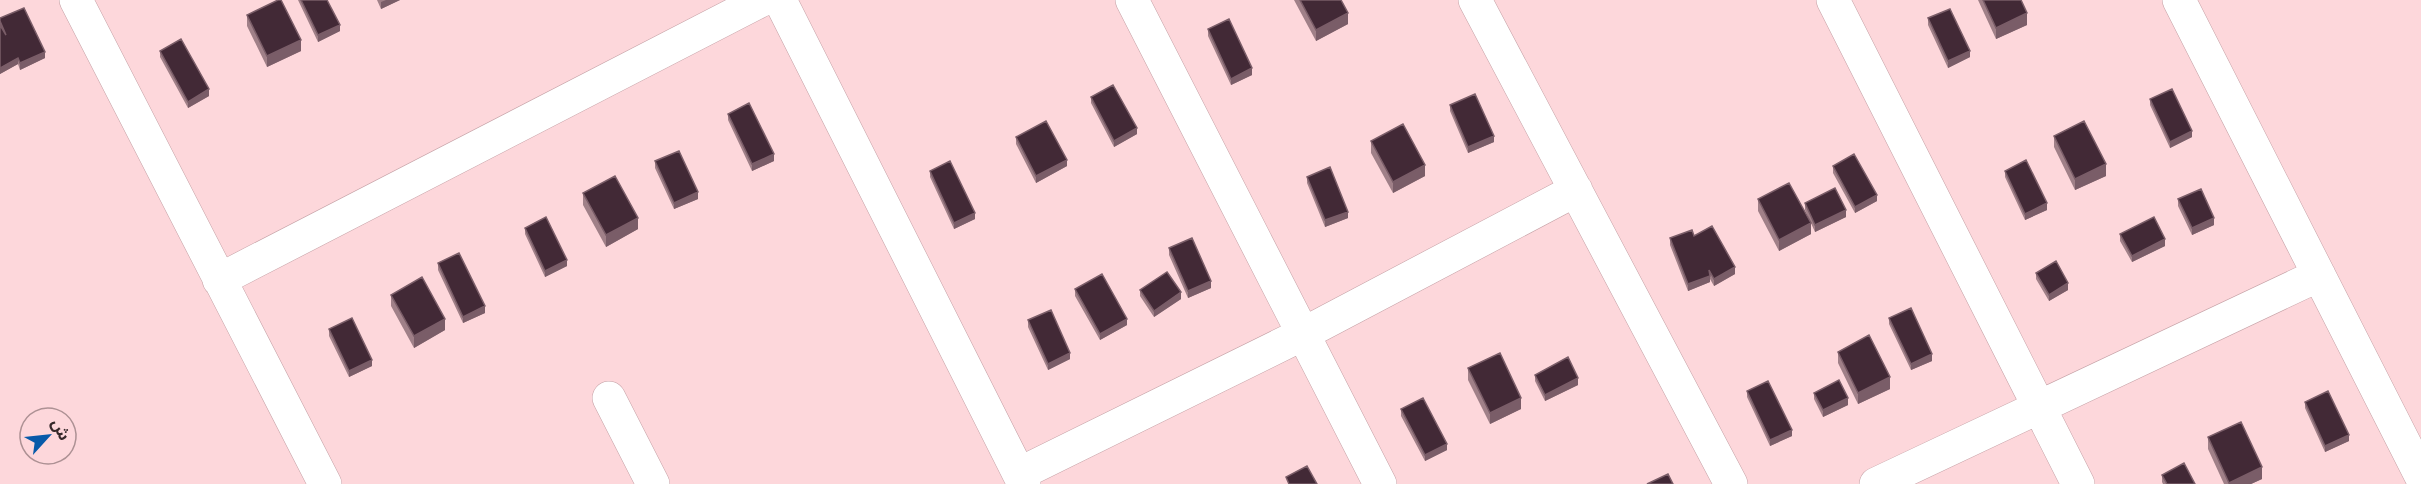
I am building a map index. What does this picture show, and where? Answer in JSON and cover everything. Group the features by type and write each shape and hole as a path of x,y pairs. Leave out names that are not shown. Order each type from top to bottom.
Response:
{"street":[{"path":"76,0 325,484"},
{"path":"219,280 762,0"},
{"path":"780,0 1021,479 1576,190"},
{"path":"1132,0 1380,484"},
{"path":"1475,0 1731,484"},
{"path":"1833,0 2078,484"},
{"path":"2179,0 2421,476"},
{"path":"1876,484 2319,275"},
{"path":"609,398 653,484"}],"building":[{"path":"281,0 301,40 267,56 247,15"},
{"path":"301,0 327,0 340,25 318,35"},
{"path":"1300,0 1341,0 1348,13 1316,30"},
{"path":"1983,0 2021,0 2027,13 1996,28"},
{"path":"24,8 45,52 20,63 18,58 0,68 0,25 6,35 0,18"},
{"path":"1950,9 1970,51 1948,61 1928,18"},
{"path":"1229,19 1252,68 1231,79 1208,29"},
{"path":"181,39 209,89 188,102 160,51"},
{"path":"1113,85 1137,128 1114,141 1091,97"},
{"path":"2172,89 2192,131 2170,142 2150,99"},
{"path":"1475,94 1494,136 1468,147 1450,105"},
{"path":"749,103 774,154 752,164 728,114"},
{"path":"1046,121 1067,160 1036,176 1016,137"},
{"path":"2084,121 2106,164 2075,179 2054,136"},
{"path":"1403,124 1425,165 1393,182 1371,141"},
{"path":"679,151 698,192 674,203 655,161"},
{"path":"1854,154 1877,195 1855,207 1833,166"},
{"path":"2026,160 2047,203 2025,214 2005,171"},
{"path":"950,161 975,213 954,223 930,171"},
{"path":"1330,167 1348,212 1325,220 1307,177"},
{"path":"615,176 638,218 606,235 583,193"},
{"path":"1789,183 1811,223 1779,240 1758,199"},
{"path":"1835,188 1846,210 1815,225 1805,203"},
{"path":"2201,189 2214,218 2192,228 2178,199"},
{"path":"546,217 567,260 545,271 525,228"},
{"path":"2154,217 2165,239 2132,256 2120,234"},
{"path":"1712,226 1735,267 1714,279 1709,270 1710,276 1688,284 1670,238 1692,230 1694,236"},
{"path":"1192,238 1211,281 1188,291 1169,248"},
{"path":"459,253 485,306 463,317 438,263"},
{"path":"2056,261 2068,283 2049,295 2036,273"},
{"path":"1167,272 1181,292 1154,311 1140,290"},
{"path":"1102,274 1127,319 1100,334 1075,289"},
{"path":"422,277 445,319 414,336 391,295"},
{"path":"1911,308 1932,354 1911,364 1889,318"},
{"path":"1051,310 1070,353 1048,364 1028,320"},
{"path":"352,318 372,360 349,371 329,329"},
{"path":"1869,335 1890,377 1858,393 1838,352"},
{"path":"1500,353 1521,398 1490,413 1468,368"},
{"path":"1568,357 1578,378 1545,395 1535,375"},
{"path":"1839,380 1848,398 1823,410 1814,393"},
{"path":"1768,381 1792,430 1770,440 1747,391"},
{"path":"2328,391 2349,435 2325,446 2305,402"},
{"path":"1423,398 1447,444 1425,455 1401,409"},
{"path":"2241,422 2262,467 2229,483 2208,437"},
{"path":"2184,463 2195,484 2167,484 2162,475"},
{"path":"1307,466 1317,484 1289,484 1286,477"},
{"path":"1668,474 1673,484 1647,484"}]}
